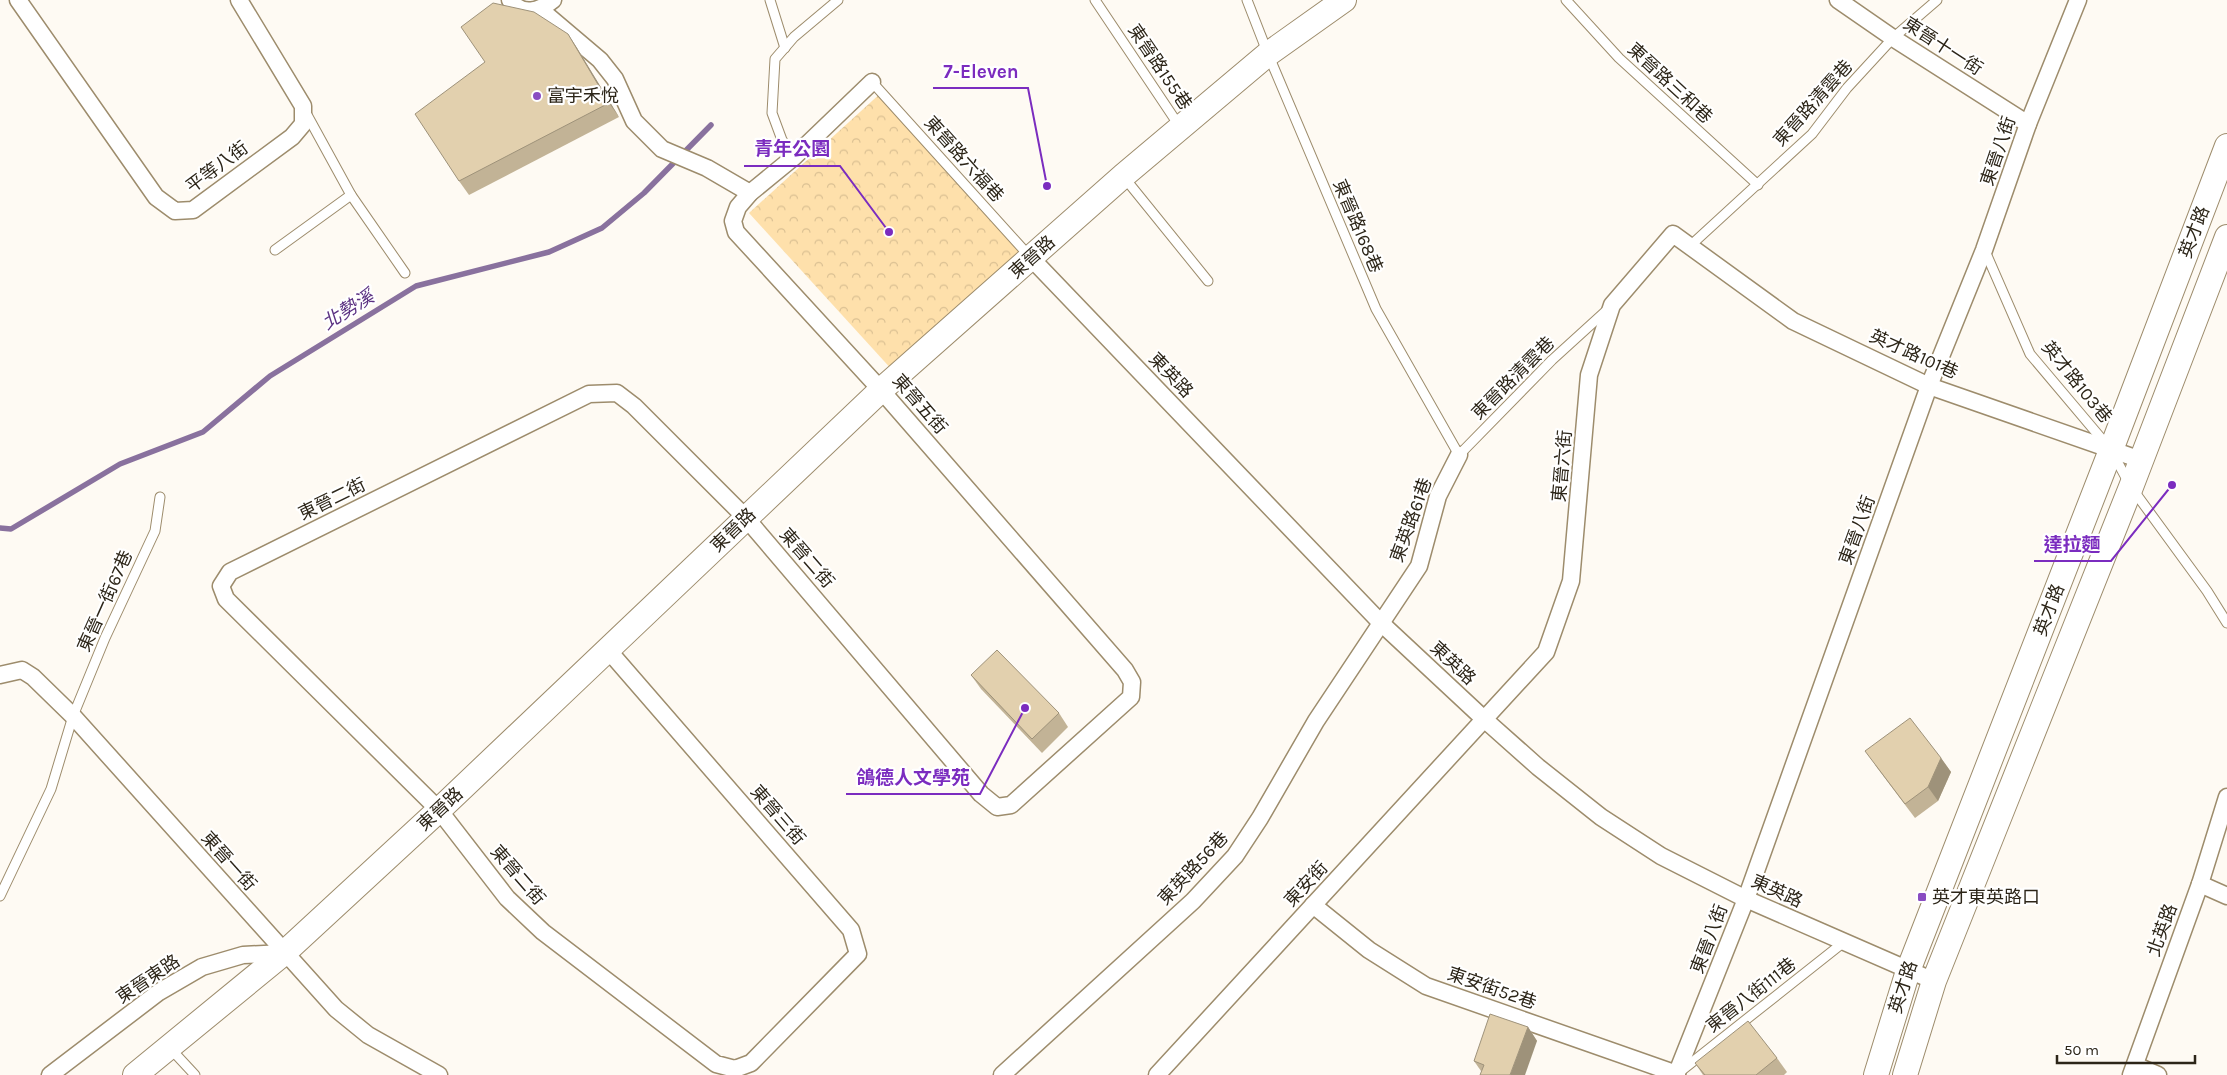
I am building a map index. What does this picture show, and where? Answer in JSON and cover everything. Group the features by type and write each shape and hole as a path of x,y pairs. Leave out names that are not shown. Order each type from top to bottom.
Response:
{"street":[{"name":"平等八街","path":"18,0 156,197 175,211 193,210 292,137 302,124 303,106"},
{"path":"239,0 303,106"},
{"path":"510,0 513,4 526,11 547,5 600,60 615,79 634,121 662,149 707,168 750,194"},
{"name":"東晉路","path":"135,1075 284,953 439,810 881,390 1123,176 1268,54 1344,0"},
{"name":"東晉十一街","path":"1838,0 1893,38 2028,124"},
{"name":"東晉八街","path":"1677,1074 1746,899 1930,386 1984,250 2028,124 2078,0"},
{"name":"東晉五街","path":"872,82 794,157 750,194 738,207 733,221 736,232 881,390 1125,670 1132,682 1130,697 1060,762"},
{"name":"英才路","path":"1876,1075 1908,971 2227,146"},
{"name":"東晉六街","path":"1484,719 1546,652 1571,581 1589,375 1612,305 1673,234 1690,246"},
{"name":"英才路","path":"1906,1075 1934,981 2131,487 2227,237"},
{"name":"英才路101巷","path":"1690,246 1793,321 1930,386 2141,460"},
{"name":"東英路","path":"1031,258 1381,623 1538,767 1601,817 1661,856 1746,899 1934,981"},
{"name":"東晉二街","path":"806,1008 751,1063 735,1069 716,1064 543,932 507,898 439,810 226,599 221,586 230,572 589,394 617,393 634,406 746,518 981,794 997,807 1011,805 1060,762"},
{"name":"東英路61巷","path":"1381,623 1419,566 1438,496 1459,454"},
{"name":"東英路56巷","path":"1002,1075 1193,901 1235,856 1260,818 1316,721 1381,623"},
{"name":"東晉三街","path":"608,650 851,930 858,954 806,1008"},
{"name":"東晉一街","path":"0,675 22,670 33,677 73,716 336,1009 368,1035 439,1075"},
{"name":"東安街","path":"1157,1075 1484,719"},
{"name":"北英路","path":"2133,1070 2200,884 2227,797"},
{"path":"2200,884 2227,896"},
{"name":"東安街52巷","path":"1313,905 1368,950 1426,986 1677,1074"},
{"name":"東晉東路","path":"50,1075 160,992 202,967 243,955 284,953"},
{"path":"2133,1070 2158,1075"}],"lane":[{"path":"770,0 785,48"},
{"path":"794,157 782,140 772,113 775,59 794,37 838,0"},
{"name":"東晉路155巷","path":"1095,0 1180,128"},
{"name":"東晉路168巷","path":"1247,0 1376,309 1459,454"},
{"name":"東晉路三和巷","path":"1566,0 1619,58 1758,185"},
{"name":"東晉路清雲巷","path":"1690,246 1812,134 1847,88 1893,38 1936,0"},
{"name":"東晉路六福巷","path":"872,82 1031,258"},
{"path":"303,106 351,195 405,273"},
{"path":"1123,176 1208,281"},
{"path":"275,250 351,195"},
{"name":"英才路103巷","path":"1984,250 2030,354 2111,450 2131,487 2207,591 2227,623"},
{"name":"東晉路清雲巷","path":"1459,454 1552,360 1612,305"},
{"name":"東晉一街67巷","path":"0,896 51,789 73,716 105,638 155,531 160,498"},
{"name":"東晉八街111巷","path":"1677,1074 1844,942"},
{"path":"169,1047 195,1075"}],"green space":[{"path":"883,91 1028,250 894,372 749,213"}],"building":[{"name":"富宇禾悅","path":"493,3 534,12 568,34 609,103 459,181 415,114 485,62 461,27"},
{"path":"997,650 1059,713 1032,739 971,675"},
{"path":"1910,718 1941,758 1928,787 1905,804 1865,751"},
{"path":"1490,1014 1528,1027 1510,1075 1480,1075 1484,1065 1474,1061"},
{"path":"1748,1021 1777,1058 1756,1075 1705,1075 1695,1063"}],"waterway":[{"name":"北勢溪","path":"0,528 11,529 120,464 203,432 270,376 416,286 549,252 602,228 644,193 711,125"}],"place":[{"name":"富宇禾悅","path":"537,96"},
{"name":"7-Eleven","path":"1047,186"},
{"name":"青年公園","path":"889,232"},
{"name":"達拉麵","path":"2172,485"},
{"name":"鴿德人文學苑","path":"1025,708"},
{"name":"英才東英路口","path":"1922,897"}]}
